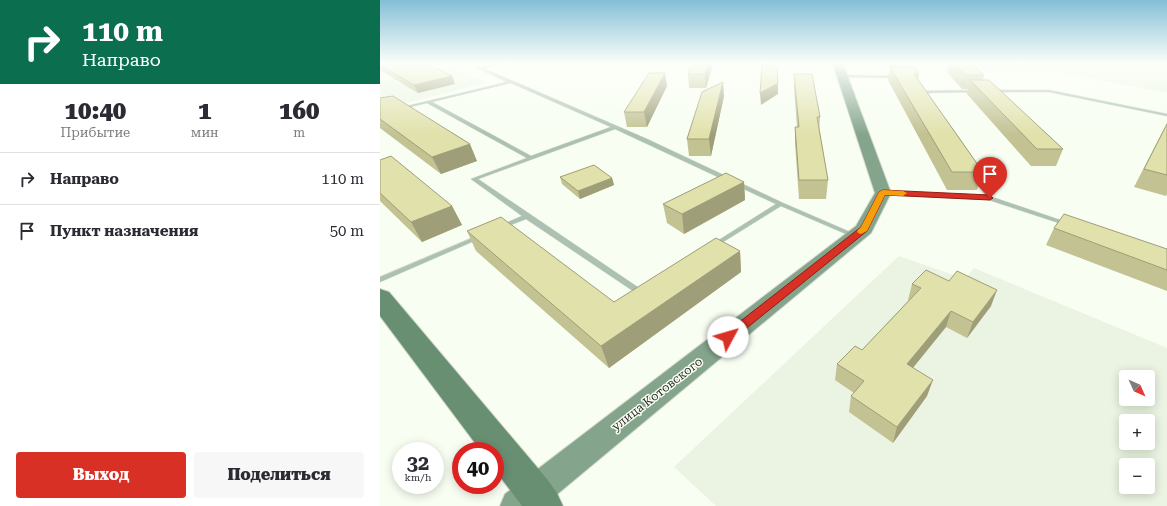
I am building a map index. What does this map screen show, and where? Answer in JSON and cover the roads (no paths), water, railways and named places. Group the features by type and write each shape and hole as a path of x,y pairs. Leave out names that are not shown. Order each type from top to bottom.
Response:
{"main road":[{"path":"380,298 532,501"}],"street":[{"path":"846,88 883,192"},
{"name":"улица Котовского","path":"532,501 864,229 883,192"}],"lane":[{"path":"394,110 488,88"},
{"path":"524,88 615,127 780,204 855,236"},
{"path":"927,98 921,89 1049,91 1167,115"},
{"path":"428,102 531,158"},
{"path":"615,127 474,179 639,291 653,283"},
{"path":"970,166 990,198"},
{"path":"883,192 990,198 1076,227"},
{"path":"706,249 780,204"},
{"path":"492,232 527,216"},
{"path":"380,280 484,235"}]}
